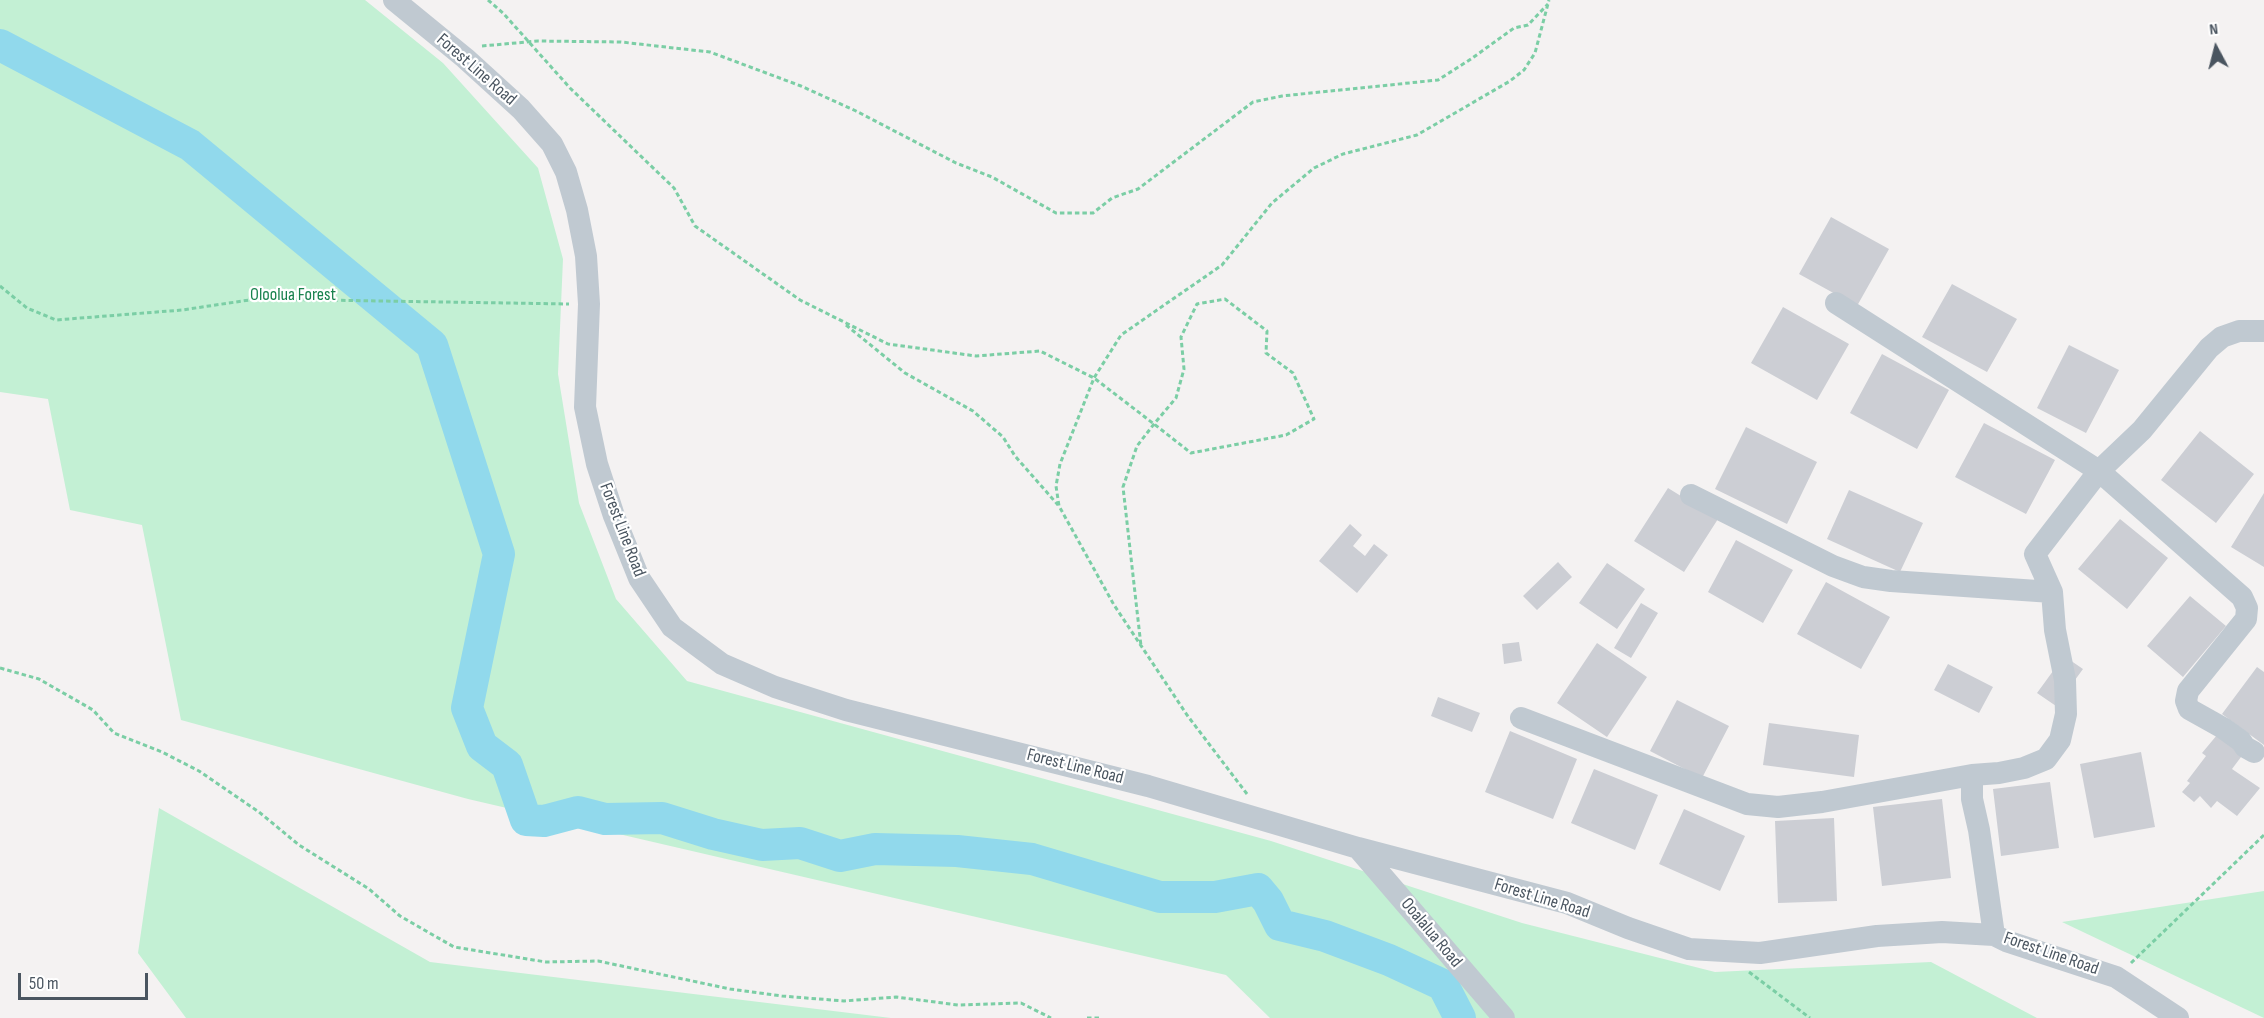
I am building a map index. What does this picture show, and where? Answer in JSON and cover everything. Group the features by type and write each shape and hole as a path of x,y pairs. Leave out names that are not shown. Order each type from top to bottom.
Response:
{"street":[{"name":"Forest Line Road","path":"394,0 521,109 552,144 566,172 577,210 586,256 589,304 585,407 597,464 614,516 639,578 672,627 722,664 776,687 846,710 1148,786 1358,848 1567,903 1628,928 1689,949 1760,953 1877,936 1942,932 1994,935 2116,977 2178,1018"},
{"path":"1836,303 2099,471 2242,597 2247,608 2246,619 2188,691 2186,701 2189,710 2223,728 2254,752"},
{"path":"1521,718 1748,804 1778,807 1822,802 2024,768 2046,759 2060,740 2066,714 2065,680 2055,630 2052,592 2035,554 2099,471 2142,430 2209,348 2222,337 2239,331 2264,331"},
{"path":"1691,495 1833,566 1863,577 2052,592"},
{"path":"1972,775 1972,799 1979,830 1994,935"},
{"name":"Ooalalua Road","path":"1358,848 1504,1018"}],"path":[{"path":"488,0 503,13 570,88 674,188 695,226 800,300 888,344 976,356 1040,351 1094,378 1154,424 1191,453 1286,435 1314,418 1293,373 1266,354 1267,331 1226,299 1197,304 1180,336 1185,369 1176,398 1154,424 1137,446 1123,487 1141,646"},
{"path":"453,49 529,41 621,42 710,52 801,86 856,111 956,163 992,177 1056,213 1093,213 1112,198 1138,189 1253,102 1282,96 1438,80 1514,28 1528,25 1549,2"},
{"path":"1059,506 1056,486 1060,464 1094,378 1121,335 1222,264 1272,203 1314,168 1343,154 1418,135 1510,81 1524,70 1535,53 1549,2"},
{"path":"0,286 27,308 56,320 182,310 256,299 589,304"},
{"path":"840,320 905,374 973,411 1003,437 1015,456 1059,506 1114,605 1187,715 1243,791 1251,798"},
{"path":"0,668 39,679 93,710 114,733 162,752 199,771 259,812 299,845 369,889 400,916 454,947 546,962 598,961 730,989 782,996 844,1000 896,997 958,1005 1021,1003 1051,1018"},
{"path":"2116,977 2264,836"},
{"path":"1721,952 1810,1018"},
{"path":"1087,1018 1102,1018"}],"green space":[{"name":"Oloolua Forest","path":"0,0 365,0 443,63 538,168 563,259 558,374 579,503 616,599 687,681 1271,841 1522,923 1715,972 1931,962 2037,1018 1270,1018 1226,975 468,799 181,720 142,525 70,510 48,399 0,392"},
{"path":"159,808 430,962 891,1018 186,1018 138,953"},
{"path":"2264,891 2264,1018 2062,922"}],"building":[{"path":"1831,217 1889,249 1857,306 1799,274"},
{"path":"1952,284 2017,319 1987,372 1922,337"},
{"path":"1783,307 1849,344 1817,400 1751,363"},
{"path":"2069,345 2119,370 2086,433 2037,408"},
{"path":"1882,354 1949,390 1917,449 1850,413"},
{"path":"1984,423 2055,460 2026,514 1955,477"},
{"path":"1746,427 1817,462 1787,524 1715,489"},
{"path":"2200,431 2254,474 2216,523 2161,480"},
{"path":"1668,488 1718,519 1684,572 1634,541"},
{"path":"1849,490 1923,523 1900,572 1827,539"},
{"path":"2264,493 2264,567 2231,547"},
{"path":"2120,519 2168,558 2127,609 2078,569"},
{"path":"1350,524 1362,535 1353,546 1365,556 1374,544 1388,555 1357,593 1319,561"},
{"path":"1736,540 1793,570 1763,623 1708,592"},
{"path":"1558,562 1572,577 1537,610 1523,596"},
{"path":"1607,563 1645,589 1617,629 1579,603"},
{"path":"1826,582 1890,617 1861,669 1797,634"},
{"path":"2190,596 2226,626 2183,677 2147,646"},
{"path":"1641,603 1658,613 1631,658 1614,648"},
{"path":"1519,642 1522,661 1504,664 1502,644"},
{"path":"1597,643 1647,677 1607,737 1557,703"},
{"path":"2064,656 2083,669 2056,706 2037,693"},
{"path":"1948,664 1993,687 1979,713 1934,690"},
{"path":"2257,667 2264,672 2264,745 2222,714"},
{"path":"1438,697 1480,713 1472,732 1431,716"},
{"path":"1677,700 1729,726 1702,778 1650,751"},
{"path":"1769,723 1859,735 1854,777 1763,765"},
{"path":"1510,731 1577,759 1553,819 1485,792"},
{"path":"2217,735 2244,753 2232,769 2260,788 2237,816 2217,801 2211,808 2200,796 2194,802 2182,792 2190,783 2187,781 2206,756 2202,753"},
{"path":"2141,752 2155,827 2094,838 2080,764"},
{"path":"1594,769 1658,795 1635,850 1571,823"},
{"path":"2050,782 2059,848 2001,856 1993,789"},
{"path":"1942,799 1951,878 1882,886 1873,807"},
{"path":"1684,809 1745,836 1720,891 1659,864"},
{"path":"1834,818 1837,901 1778,903 1775,821"}],"waterway":[{"path":"0,45 190,145 432,345 499,554 467,708 482,746 507,765 526,820 544,821 578,812 605,819 662,818 713,834 762,845 800,843 840,856 875,849 957,851 1032,859 1160,897 1215,897 1258,889 1268,901 1280,925 1325,936 1389,960 1443,985 1460,1018"}]}
